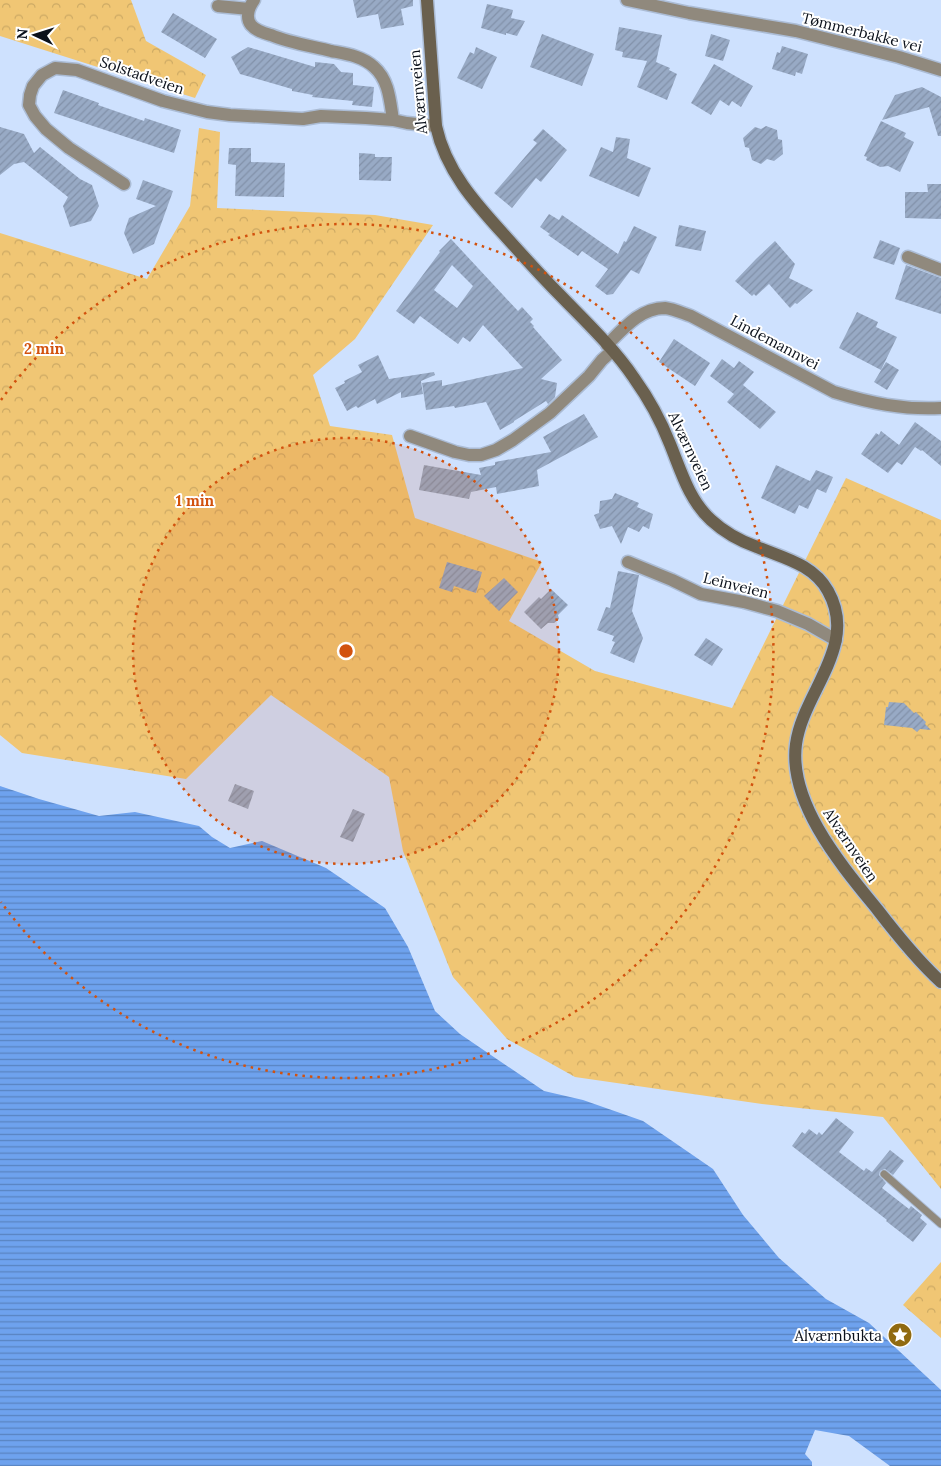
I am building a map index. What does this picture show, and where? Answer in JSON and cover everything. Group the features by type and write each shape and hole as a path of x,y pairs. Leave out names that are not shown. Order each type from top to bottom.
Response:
{"main road":[{"name":"Alværnveien","path":"427,0 436,126 439,140 454,172 470,196 632,375 653,407 691,494 704,513 735,538 796,562 816,575 828,590 837,618 836,640 828,667 799,730 795,764 798,779 812,816 850,876 911,952 941,982"}],"street":[{"name":"Tømmerbakke vei","path":"627,0 796,32 899,57 941,70"},
{"path":"218,6 251,5 248,18 250,23 258,30 287,41 348,55 369,63 380,73 387,86 393,120"},
{"name":"Solstadveien","path":"124,184 69,148 46,129 35,116 29,105 30,95 33,86 42,75 55,68 77,70 163,101 222,114 304,119 321,116 393,120 436,126"},
{"path":"908,258 941,270"},
{"name":"Lindemannvei","path":"410,436 469,455 481,455 496,450 550,413 589,376 609,348 639,315 647,311 665,308 691,316 834,392 892,407 910,409 941,408"},
{"name":"Leinveien","path":"628,562 701,594 744,602 777,612 808,624 836,640"}],"lane":[{"path":"884,1174 941,1224"}],"green space":[{"path":"0,0 131,0 146,41 206,75 195,98 0,36"},
{"path":"199,128 220,132 217,208 375,215 433,225 355,339 313,375 330,426 392,435 415,518 542,562 509,621 595,671 732,708 846,478 941,520 941,1189 883,1117 762,1104 575,1077 507,1039 453,977 403,851 389,777 271,695 186,779 22,753 0,735 0,233 147,279 190,206"},
{"path":"941,1262 941,1338 903,1305"}],"water":[{"path":"0,786 99,816 135,812 199,826 230,848 262,841 326,868 385,908 408,947 435,1011 460,1034 544,1091 583,1100 643,1121 713,1169 743,1215 779,1258 826,1299 869,1323 941,1390 941,1466 890,1466 849,1436 815,1430 805,1454 812,1462 812,1466 0,1466"}],"building":[{"path":"353,0 413,0 413,6 401,9 404,25 381,29 378,14 357,18"},
{"path":"487,4 513,10 511,18 525,21 517,36 481,28"},
{"path":"173,13 217,39 205,58 161,32"},
{"path":"619,27 662,35 656,62 670,68 669,70 677,74 667,100 637,87 647,61 622,57 623,52 615,50"},
{"path":"542,34 594,54 582,86 530,67"},
{"path":"711,34 730,40 723,61 705,56"},
{"path":"782,46 808,54 802,74 796,72 795,76 772,69 777,52 780,53"},
{"path":"248,47 315,67 315,62 334,64 341,72 353,73 353,85 374,87 372,107 352,105 353,101 312,97 313,95 292,91 292,89 240,74 231,57"},
{"path":"476,47 497,57 482,89 457,78 470,52 474,54"},
{"path":"714,64 753,86 741,107 732,101 729,106 720,100 711,115 691,103"},
{"path":"922,87 941,97 941,136 938,136 929,107 882,120 895,95"},
{"path":"63,90 144,121 145,118 181,130 174,153 54,113"},
{"path":"881,121 906,133 904,137 914,142 900,172 888,166 880,167 866,160 867,157 864,156"},
{"path":"766,126 777,130 778,139 782,140 783,154 774,161 767,159 761,164 752,160 749,148 745,147 743,138 755,127 761,129"},
{"path":"0,127 24,134 34,153 40,147 80,179 92,185 99,206 91,221 70,227 63,206 68,197 24,162 14,164 0,175"},
{"path":"543,129 567,150 541,182 536,178 512,208 494,193 537,143 533,140"},
{"path":"616,137 630,139 627,158 651,168 639,197 589,176 601,147 613,152"},
{"path":"229,148 251,148 251,162 285,163 284,197 235,196 236,165 228,164"},
{"path":"359,153 375,154 375,157 392,157 391,181 359,180"},
{"path":"143,180 173,191 154,244 133,254 124,233 129,218 156,206 136,199"},
{"path":"927,184 941,184 941,219 905,218 905,192 928,192"},
{"path":"549,214 559,220 562,215 618,254 634,226 657,237 639,274 631,270 613,294 607,295 595,286 608,269 582,251 578,256 548,235 550,234 540,227"},
{"path":"679,225 706,231 701,251 675,246"},
{"path":"451,239 518,311 522,307 533,319 530,322 533,327 562,360 541,379 557,383 555,397 548,404 546,401 500,430 486,402 455,408 454,406 426,410 422,383 442,380 442,386 523,368 483,325 470,342 463,337 458,344 420,316 414,324 396,311 439,251","holes":["452,265 473,286 457,308 434,290"]},
{"path":"880,240 900,248 894,265 873,258"},
{"path":"775,241 795,264 789,278 813,290 790,308 769,284 756,296 754,294 752,296 735,281"},
{"path":"906,265 941,278 941,314 895,299"},
{"path":"857,312 878,322 876,327 897,337 881,370 839,348"},
{"path":"674,339 710,363 695,386 659,362"},
{"path":"378,355 389,379 434,372 435,375 421,381 423,394 401,398 401,392 377,404 375,399 358,408 356,406 347,411 335,388 362,372 358,365"},
{"path":"722,359 734,368 739,361 754,372 743,385 776,412 760,429 727,402 734,394 710,376"},
{"path":"886,362 899,370 887,390 874,382"},
{"path":"584,414 598,437 537,470 539,486 497,494 496,487 471,492 469,499 419,490 424,465 481,475 479,468 495,465 495,462 551,452 543,437"},
{"path":"915,422 941,441 941,466 922,450 915,447 902,465 897,462 888,473 861,454 876,433 879,435 881,431 899,445"},
{"path":"776,465 810,481 816,470 833,477 826,493 817,489 808,509 799,505 795,514 761,498"},
{"path":"615,493 639,503 637,507 653,514 649,529 643,526 639,532 628,527 621,544 612,526 600,529 594,515 599,513 600,501 612,499"},
{"path":"447,562 482,572 476,593 454,586 452,592 439,588"},
{"path":"618,571 639,575 632,611 643,638 634,663 610,653 615,642 612,641 614,636 597,630 606,607 610,608"},
{"path":"504,578 518,592 499,611 484,596"},
{"path":"551,589 568,605 558,615 559,619 554,623 548,623 541,629 524,612 539,597 541,599"},
{"path":"706,638 723,649 712,666 694,655"},
{"path":"889,702 904,703 926,722 925,724 931,730 920,729 917,732 912,728 884,725 886,707 888,707"},
{"path":"235,784 254,791 248,809 228,801"},
{"path":"353,809 365,814 353,842 340,837"},
{"path":"836,1118 854,1132 839,1152 864,1171 866,1168 872,1172 890,1150 904,1161 893,1175 885,1169 880,1171 879,1175 886,1183 882,1188 909,1209 911,1206 922,1215 920,1218 927,1224 913,1242 792,1146 802,1132 805,1134 809,1129 817,1135 819,1132 822,1135"}],"place":[{"name":"Alværnbukta","path":"900,1335"}]}
